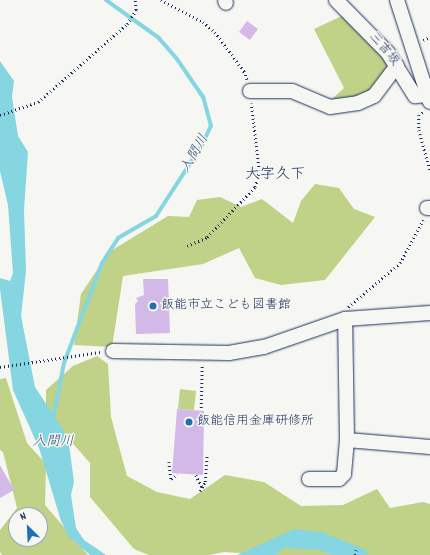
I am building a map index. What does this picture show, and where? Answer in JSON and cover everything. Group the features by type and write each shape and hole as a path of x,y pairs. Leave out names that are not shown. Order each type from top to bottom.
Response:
{"street":[{"name":"三吉坂","path":"336,0 339,6 388,54 415,96 428,101"},
{"path":"397,0 428,101"},
{"path":"250,91 292,91 330,107 358,103 374,96 397,66"},
{"path":"113,351 229,353 264,347 345,319 430,313"},
{"path":"309,479 339,479 344,474 347,440 345,319"},
{"path":"347,440 430,447"}],"path":[{"path":"0,115 38,102 127,24 136,10 134,0"},
{"path":"161,0 203,22 215,32 244,71 250,91 259,171 255,187 207,237 187,246"},
{"path":"428,101 419,115 419,130 430,170"},
{"path":"345,319 349,304 400,263 419,230 428,208"},
{"path":"0,367 96,352"},
{"path":"201,408 203,353"},
{"path":"200,491 202,487 206,456"},
{"path":"169,462 171,479 178,474"},
{"path":"196,475 202,487"},
{"path":"355,555 356,550"}],"green space":[{"path":"346,14 391,64 372,92 347,99 332,99 344,88 314,29"},
{"path":"315,184 339,188 354,209 375,217 325,280 281,285 255,278 239,248 203,264 123,276 112,347 74,345 81,294 109,252 168,216 189,217 197,200 220,197 241,207 262,199 293,223 301,201"},
{"path":"97,356 108,364 111,417 127,476 157,492 190,499 225,475 264,482 301,506 343,505 377,489 390,508 423,502 430,504 430,555 273,555 224,552 209,555 149,555 134,549 90,497 90,463 46,413 46,390 73,366"},
{"path":"6,378 27,443 46,464 45,505 47,507 17,507 3,452 0,450 0,379"},
{"path":"180,389 196,391 194,410 178,409"},
{"path":"48,508 88,555 2,555 0,552 0,530 8,520 8,547 48,547"}],"water":[{"name":"入間川","path":"0,61 14,81 12,97 18,136 28,152 24,210 26,271 21,316 35,387 68,437 74,482 71,495 76,528 84,540 106,555 90,555 69,537 61,521 39,448 13,390 0,289 0,278 10,281 13,273 8,205 0,171"},
{"path":"294,529 322,532 366,550 368,555 331,555 320,550 284,548 275,555 237,555"}],"building":[{"path":"247,21 258,29 250,40 239,32"},
{"name":"飯能市立こども図書館","path":"143,279 168,279 170,333 136,334 135,304 138,301 136,298 144,295"},
{"path":"177,409 204,411 203,475 172,473"},
{"path":"0,465 14,490 0,498"}],"waterway":[{"name":"入間川","path":"53,418 64,363 102,263 118,238 156,216 202,145 211,126 203,97 177,59 159,38 106,0"}],"place":[{"name":"飯能市立こども図書館","path":"153,306"},
{"name":"飯能信用金庫研修所","path":"189,422"}],"district":[{"name":"大字久下","path":"275,176"}]}
